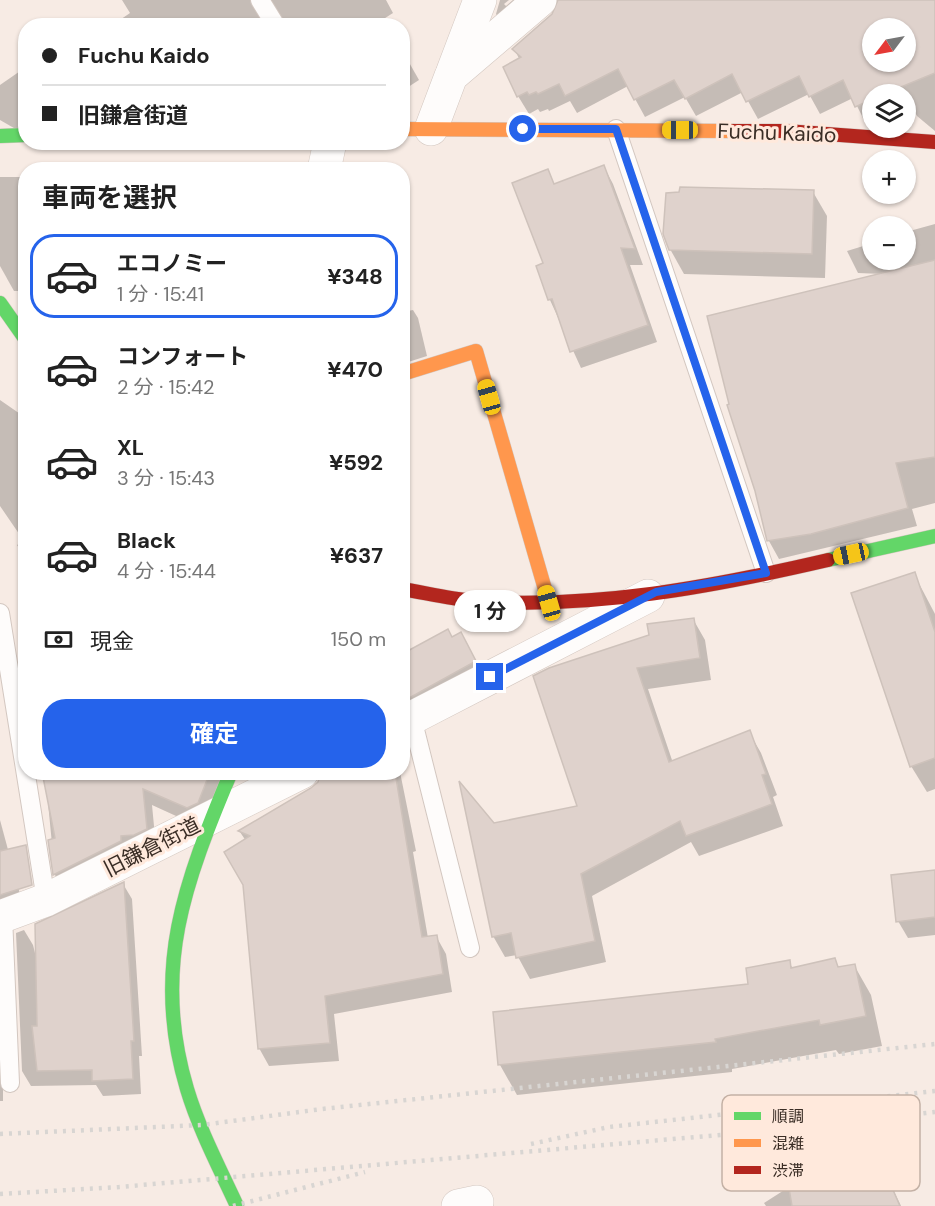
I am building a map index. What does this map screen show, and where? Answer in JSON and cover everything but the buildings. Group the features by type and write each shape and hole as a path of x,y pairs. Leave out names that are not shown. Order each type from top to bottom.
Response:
{"street":[{"path":"416,129 451,76 480,0"},
{"path":"451,76 540,0"},
{"name":"Fuchu Kaido","path":"416,129 786,131 935,142"},
{"path":"0,303 18,329"},
{"path":"410,372 476,351 549,603"},
{"path":"410,590 472,601 549,603 656,592 766,573 935,536"},
{"path":"410,718 656,592"},
{"path":"228,780 212,818 177,923 171,981 178,1054 187,1091 237,1206"},
{"name":"旧鎌倉街道","path":"2,916 46,900 286,780"}],"lane":[{"path":"260,0 271,18"},
{"path":"616,129 766,573"},
{"path":"0,613 18,725"},
{"path":"410,731 470,948"},
{"path":"27,780 46,900"},
{"path":"2,916 10,1083"}],"railway":[{"path":"0,1134 202,1125 322,1109 935,1044"},
{"path":"899,1095 935,1091"},
{"path":"920,1114 935,1112"},
{"path":"531,1144 609,1127 722,1115"},
{"path":"0,1194 119,1187 722,1135"},
{"path":"233,1206 365,1172"}],"traffic: fast":[{"path":"0,136 18,135"},
{"path":"0,303 18,329"},
{"path":"828,560 935,536"},
{"path":"228,780 187,889 178,927 173,965 172,1004 177,1045 187,1089 203,1133 237,1206"}],"traffic: slow":[{"path":"410,129 733,131"},
{"path":"410,372 476,351 549,603"}],"traffic: jam":[{"path":"733,131 786,131 935,142"},
{"path":"410,590 474,601 519,603 608,599 697,587 828,560"}],"route":[{"path":"490,677 656,592 766,573 616,129 523,129"}]}
